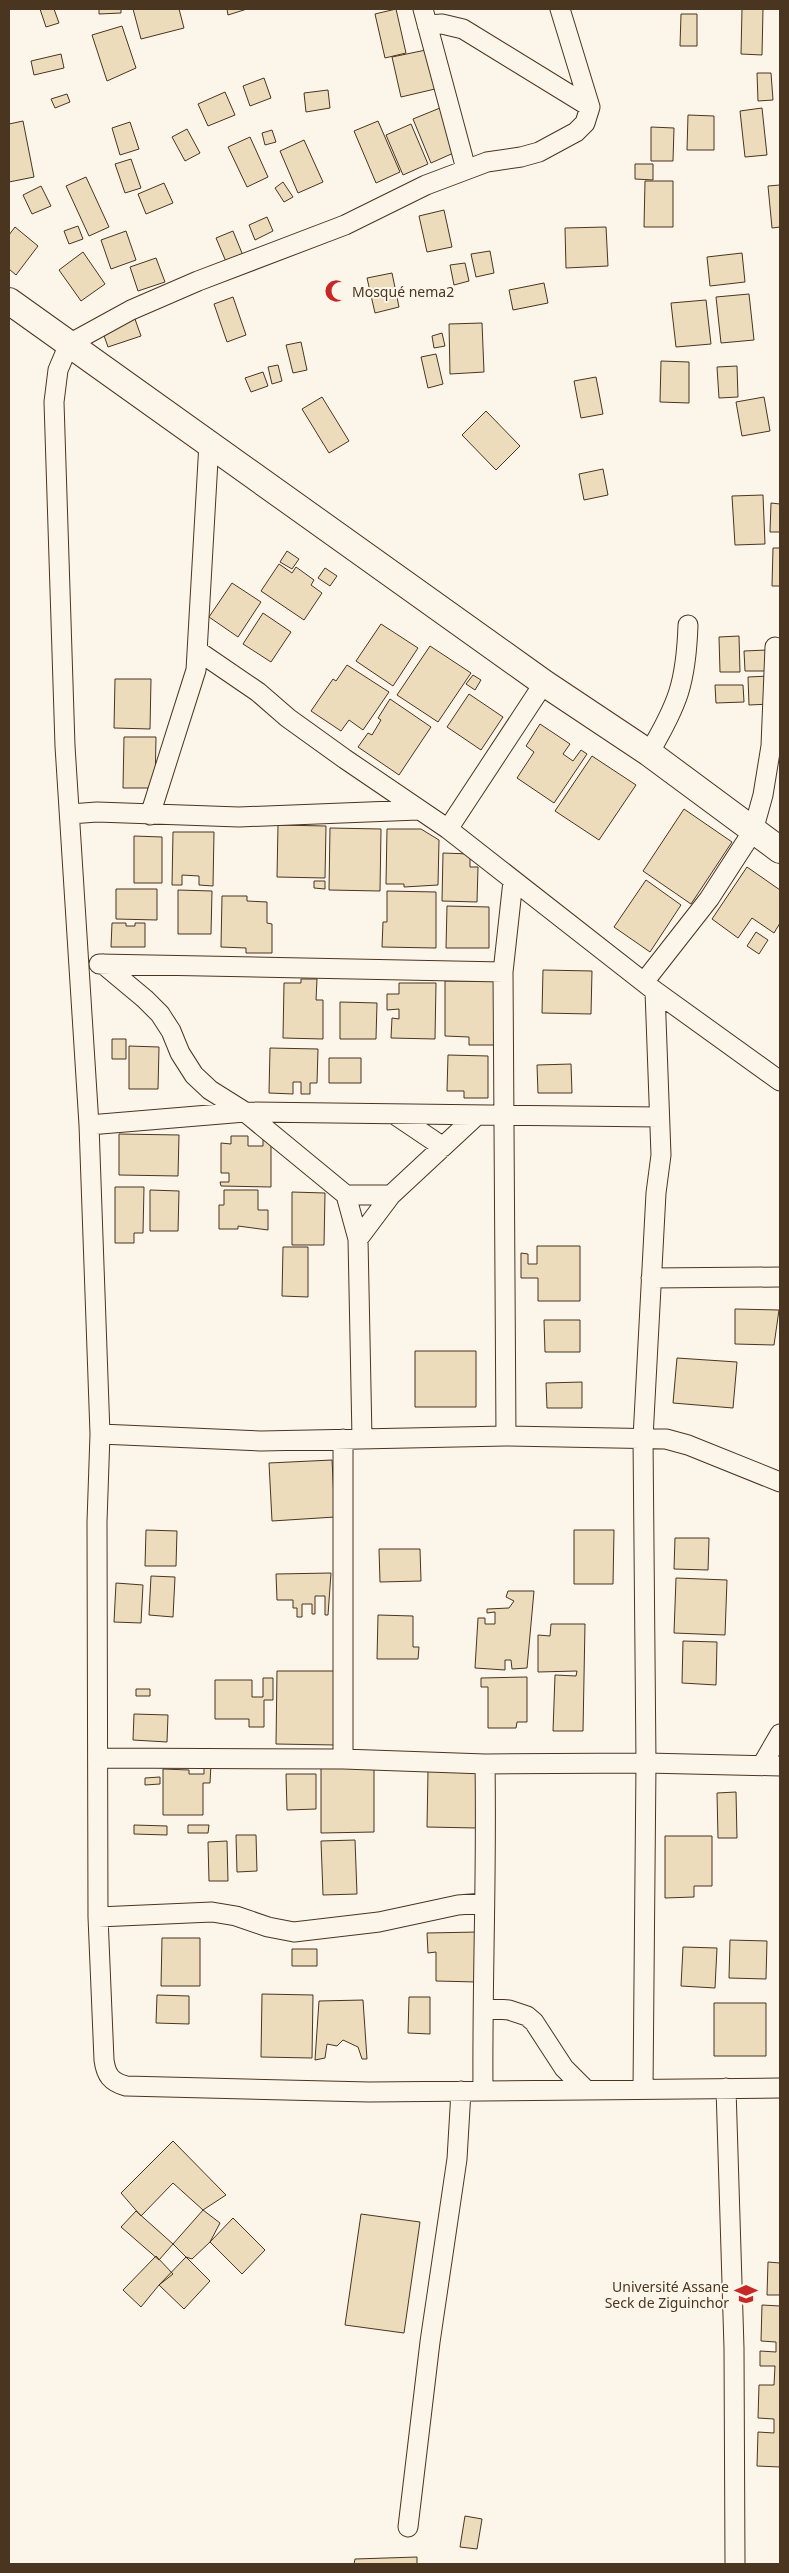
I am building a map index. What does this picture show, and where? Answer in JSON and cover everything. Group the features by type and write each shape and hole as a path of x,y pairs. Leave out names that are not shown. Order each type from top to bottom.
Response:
{"street":[{"path":"560,9 590,107 585,123 576,132 550,146 521,157 488,162 426,185 337,228 198,281 131,310 69,344 58,370 54,402 70,814 78,965 90,1125 100,1434 97,1522 98,1917 104,2060 109,2078 116,2084 126,2086 461,2091 780,2088"},
{"path":"425,17 462,29 590,107"},
{"path":"425,17 466,170"},
{"path":"9,301 544,683 649,753 780,850"},
{"path":"150,815 191,686 198,651 209,443"},
{"path":"649,753 672,713 682,686 687,659 688,625"},
{"path":"644,2089 646,1763 642,1438 656,1192 661,1155 649,986 753,831 763,795 771,746 775,646"},
{"path":"198,651 258,692 288,718 448,829 649,986 780,1081"},
{"path":"448,829 544,683"},
{"path":"70,814 97,812 239,817 418,810"},
{"path":"506,1436 503,972 514,881"},
{"path":"103,964 160,1014 171,1031 180,1053 194,1075 210,1090 245,1112 346,1195 358,1239 362,1438"},
{"path":"78,965 503,972"},
{"path":"90,1125 245,1112 397,1116 658,1116"},
{"path":"397,1116 443,1147"},
{"path":"358,1239 391,1195 476,1116"},
{"path":"346,1195 391,1195"},
{"path":"651,1278 780,1277"},
{"path":"100,1434 261,1440 506,1436 666,1439 688,1445 780,1482"},
{"path":"343,1759 344,1439"},
{"path":"99,1758 343,1759 486,1764 646,1763 771,1765 780,1734"},
{"path":"483,2090 485,2008 484,1903 487,1848 486,1764"},
{"path":"98,1917 212,1912 294,1932 379,1922 458,1905 484,1903"},
{"path":"485,2008 509,2010 527,2016 534,2022 564,2068 585,2089"},
{"path":"726,2088 734,2348 735,2564"},
{"path":"408,2527 430,2342 457,2159 461,2091"}],"building":[{"path":"40,9 54,9 59,23 46,27"},
{"path":"99,9 121,9 121,13 99,14"},
{"path":"133,9 179,9 184,28 141,39"},
{"path":"227,9 247,9 228,15"},
{"path":"396,9 406,53 385,58 375,14"},
{"path":"742,9 763,9 762,55 741,54"},
{"path":"681,14 697,14 697,46 680,46"},
{"path":"122,26 136,68 107,81 92,35"},
{"path":"426,50 435,89 401,97 392,57"},
{"path":"61,54 64,68 34,75 31,61"},
{"path":"757,73 771,73 773,100 758,101"},
{"path":"264,78 271,98 250,106 243,86"},
{"path":"328,90 330,108 306,112 304,93"},
{"path":"225,92 235,115 208,126 198,104"},
{"path":"67,94 70,102 55,108 51,99"},
{"path":"440,108 458,151 431,163 413,119"},
{"path":"762,108 767,155 745,157 740,111"},
{"path":"688,115 714,116 714,150 687,150"},
{"path":"23,121 34,177 9,182 9,124"},
{"path":"378,121 400,172 376,183 354,131"},
{"path":"130,122 139,149 120,155 112,128"},
{"path":"411,124 428,164 403,175 386,135"},
{"path":"651,127 674,128 673,161 651,161"},
{"path":"187,129 200,153 185,161 172,137"},
{"path":"272,130 276,142 265,145 262,133"},
{"path":"250,137 268,177 247,187 228,147"},
{"path":"304,140 323,182 298,193 280,151"},
{"path":"131,159 141,188 125,193 115,164"},
{"path":"635,164 653,164 653,180 635,179"},
{"path":"86,177 109,227 89,236 66,186"},
{"path":"645,181 673,181 673,227 644,227"},
{"path":"283,182 293,197 284,202 275,188"},
{"path":"164,183 173,203 146,214 138,194"},
{"path":"780,185 780,227 772,228 768,186"},
{"path":"41,186 51,206 32,214 23,195"},
{"path":"444,210 452,247 427,252 419,216"},
{"path":"267,217 273,231 255,240 249,225"},
{"path":"78,226 83,239 69,244 64,231"},
{"path":"15,227 38,246 16,275 9,269 9,235"},
{"path":"606,227 608,266 566,268 565,228"},
{"path":"126,231 136,260 111,269 101,240"},
{"path":"233,231 244,258 227,264 216,238"},
{"path":"490,251 494,273 476,277 471,254"},
{"path":"83,252 105,284 81,301 59,270"},
{"path":"742,253 745,282 710,286 707,257"},
{"path":"156,258 165,282 138,291 130,267"},
{"path":"465,263 469,281 454,285 450,265"},
{"path":"392,273 399,307 375,313 367,278"},
{"path":"544,283 548,303 513,310 509,290"},
{"path":"749,294 754,340 721,343 716,297"},
{"path":"233,297 246,335 227,342 214,304"},
{"path":"706,300 711,344 676,347 671,303"},
{"path":"135,319 141,336 108,347 102,330"},
{"path":"482,323 484,372 450,374 449,324"},
{"path":"442,333 445,346 434,348 432,336"},
{"path":"301,342 307,370 293,373 286,345"},
{"path":"436,354 443,384 428,388 421,357"},
{"path":"661,361 689,362 689,403 660,402"},
{"path":"278,365 282,381 272,384 268,367"},
{"path":"737,366 738,397 719,398 717,367"},
{"path":"263,372 268,386 251,392 245,378"},
{"path":"596,377 603,414 581,418 574,381"},
{"path":"322,397 349,441 329,453 302,409"},
{"path":"764,397 770,431 742,436 736,402"},
{"path":"486,411 520,446 496,470 462,435"},
{"path":"603,469 608,495 584,500 579,474"},
{"path":"763,495 765,544 735,545 732,496"},
{"path":"771,503 780,504 780,532 770,532"},
{"path":"773,548 780,548 780,586 772,586"},
{"path":"287,551 299,559 292,569 280,562"},
{"path":"279,564 292,573 296,567 314,580 311,585 322,593 304,620 261,591"},
{"path":"325,568 337,576 330,586 318,578"},
{"path":"232,583 261,602 238,637 209,617"},
{"path":"263,613 291,632 271,662 243,644"},
{"path":"381,624 418,648 393,686 356,661"},
{"path":"739,636 740,672 720,672 719,637"},
{"path":"430,646 471,673 438,722 397,695"},
{"path":"767,650 768,671 745,671 744,651"},
{"path":"347,665 389,692 363,730 349,720 341,731 311,711 333,679 336,681"},
{"path":"473,675 481,680 475,690 466,684"},
{"path":"770,676 771,704 749,705 748,677"},
{"path":"115,679 151,679 150,729 114,728"},
{"path":"715,685 743,685 744,702 716,703"},
{"path":"469,694 503,717 481,750 447,727"},
{"path":"390,699 431,727 399,775 358,747 368,733 372,735 381,720 378,718"},
{"path":"540,724 570,744 563,754 573,761 581,750 587,754 554,803 517,778 534,752 526,746"},
{"path":"124,737 156,737 155,788 123,788"},
{"path":"592,756 636,785 599,840 555,811"},
{"path":"684,809 732,842 691,904 643,871"},
{"path":"278,825 326,826 325,878 277,877"},
{"path":"330,828 381,829 380,891 329,890"},
{"path":"387,829 421,829 439,840 438,885 404,887 404,884 386,884"},
{"path":"173,832 214,832 213,886 199,885 199,876 182,875 182,885 172,885"},
{"path":"134,836 162,837 162,883 134,883"},
{"path":"443,853 470,854 470,867 478,867 477,902 442,901"},
{"path":"747,867 780,890 780,923 774,933 752,918 738,938 712,919"},
{"path":"646,880 681,905 650,952 614,927"},
{"path":"314,881 325,881 325,889 314,888"},
{"path":"116,889 157,889 157,920 116,919"},
{"path":"178,890 212,891 211,934 178,934"},
{"path":"387,891 436,892 436,948 382,947 383,922 387,922"},
{"path":"222,896 247,896 247,901 267,902 267,923 272,924 272,953 246,953 246,948 221,947"},
{"path":"447,906 489,907 489,948 446,948"},
{"path":"112,923 126,923 126,926 135,926 135,923 145,923 145,947 111,947"},
{"path":"756,932 768,940 759,954 747,946"},
{"path":"543,970 592,971 591,1014 542,1013"},
{"path":"301,979 317,979 316,1000 323,1000 323,1039 283,1038 284,983 301,983"},
{"path":"445,981 494,981 494,1045 469,1045 469,1037 445,1036"},
{"path":"399,983 436,983 435,1039 391,1038 392,1018 399,1019 399,1009 387,1010 387,994 399,994"},
{"path":"340,1002 377,1003 376,1039 340,1039"},
{"path":"112,1039 126,1039 126,1059 112,1059"},
{"path":"129,1046 159,1047 158,1089 129,1089"},
{"path":"270,1048 318,1049 317,1083 310,1083 310,1094 301,1094 301,1082 293,1082 293,1094 269,1093"},
{"path":"448,1055 488,1056 488,1098 464,1098 464,1091 447,1091"},
{"path":"329,1058 361,1058 361,1083 329,1083"},
{"path":"571,1064 572,1093 538,1093 537,1065"},
{"path":"119,1134 179,1135 178,1176 119,1175"},
{"path":"231,1136 248,1136 248,1146 263,1146 263,1136 271,1136 271,1187 221,1186 220,1182 229,1182 229,1173 221,1173 221,1143 231,1144"},
{"path":"115,1187 144,1187 143,1233 134,1233 134,1243 115,1243"},
{"path":"150,1190 179,1191 178,1231 150,1231"},
{"path":"224,1190 258,1190 258,1210 268,1210 268,1230 238,1226 238,1229 219,1229 219,1205 224,1205"},
{"path":"292,1192 325,1193 324,1245 292,1245"},
{"path":"537,1246 580,1246 580,1301 538,1301 538,1278 521,1278 521,1253 528,1254 528,1264 537,1264"},
{"path":"283,1247 308,1247 308,1297 282,1296"},
{"path":"735,1309 779,1310 774,1345 735,1344"},
{"path":"544,1320 580,1320 580,1352 545,1352"},
{"path":"415,1351 476,1351 476,1407 415,1407"},
{"path":"677,1358 737,1362 733,1408 673,1403"},
{"path":"582,1382 582,1408 547,1408 546,1383"},
{"path":"332,1460 335,1517 272,1521 269,1463"},
{"path":"146,1530 177,1531 176,1566 145,1566"},
{"path":"574,1530 614,1530 613,1584 574,1584"},
{"path":"675,1538 709,1538 708,1570 674,1569"},
{"path":"379,1549 420,1549 421,1581 380,1582"},
{"path":"331,1573 328,1615 325,1615 325,1596 315,1596 315,1614 312,1614 312,1604 302,1604 302,1617 297,1617 297,1608 293,1608 293,1600 277,1600 276,1574"},
{"path":"151,1576 175,1577 173,1617 149,1615"},
{"path":"676,1578 727,1580 725,1635 674,1633"},
{"path":"116,1583 143,1585 141,1623 114,1622"},
{"path":"508,1591 534,1591 527,1668 512,1669 511,1660 505,1660 505,1670 475,1668 478,1618 485,1618 485,1624 495,1624 495,1612 487,1613 487,1609 509,1608 514,1601 506,1597"},
{"path":"378,1615 413,1616 413,1647 419,1647 418,1659 377,1659"},
{"path":"551,1624 585,1624 583,1731 553,1731 555,1675 576,1676 577,1671 538,1672 538,1635 550,1636"},
{"path":"683,1641 717,1642 716,1685 682,1683"},
{"path":"277,1671 336,1671 336,1745 276,1744"},
{"path":"527,1677 527,1722 517,1722 516,1728 488,1728 488,1687 481,1687 481,1678"},
{"path":"263,1678 273,1678 273,1700 264,1700 264,1727 249,1727 249,1719 215,1719 215,1680 252,1680 252,1697 263,1697"},
{"path":"136,1689 150,1689 150,1696 136,1696"},
{"path":"134,1714 168,1715 167,1742 133,1740"},
{"path":"204,1764 211,1764 210,1783 203,1783 203,1815 163,1815 163,1769 189,1770 189,1774 204,1774"},
{"path":"321,1764 374,1764 374,1832 321,1833"},
{"path":"428,1771 478,1772 477,1828 427,1827"},
{"path":"286,1774 316,1774 316,1809 287,1810"},
{"path":"160,1777 160,1784 145,1785 145,1778"},
{"path":"736,1792 737,1838 718,1838 717,1793"},
{"path":"134,1825 167,1826 167,1835 134,1834"},
{"path":"188,1825 209,1825 208,1833 188,1833"},
{"path":"236,1835 256,1835 257,1871 237,1872"},
{"path":"665,1836 712,1836 712,1886 694,1886 694,1897 665,1898"},
{"path":"355,1840 357,1894 323,1895 321,1841"},
{"path":"227,1841 228,1881 209,1881 208,1842"},
{"path":"478,1932 477,1982 436,1981 436,1952 428,1953 427,1933"},
{"path":"162,1938 200,1938 200,1986 161,1986"},
{"path":"730,1940 767,1941 766,1979 729,1978"},
{"path":"683,1947 717,1948 715,1988 681,1986"},
{"path":"292,1949 317,1949 317,1966 292,1966"},
{"path":"262,1994 313,1995 312,2058 261,2057"},
{"path":"157,1995 189,1996 189,2024 156,2023"},
{"path":"409,1997 430,1997 430,2034 408,2033"},
{"path":"363,2000 367,2059 362,2059 358,2047 343,2040 337,2046 327,2044 325,2058 315,2060 319,2001"},
{"path":"714,2003 766,2003 766,2056 714,2056"},
{"path":"173,2141 226,2195 203,2210 173,2183 141,2216 121,2193"},
{"path":"203,2210 220,2223 210,2242 192,2259 186,2257 173,2244"},
{"path":"136,2211 173,2244 159,2260 121,2227"},
{"path":"361,2214 420,2222 404,2333 345,2325"},
{"path":"233,2218 265,2250 242,2274 210,2242"},
{"path":"156,2256 173,2274 159,2285 141,2307 123,2290"},
{"path":"186,2257 210,2281 184,2309 159,2285"},
{"path":"768,2262 780,2263 780,2295 767,2295"},
{"path":"762,2305 780,2306 780,2467 757,2466 758,2432 774,2433 774,2419 758,2418 759,2385 774,2385 775,2366 760,2366 760,2351 776,2352 776,2342 761,2341"},
{"path":"465,2516 482,2519 477,2549 460,2547"},
{"path":"417,2557 417,2564 354,2564 355,2559"}],"place":[{"name":"Mosqué nema2","path":"336,291"},
{"name":"Université Assane Seck de Ziguinchor","path":"746,2294"}]}
